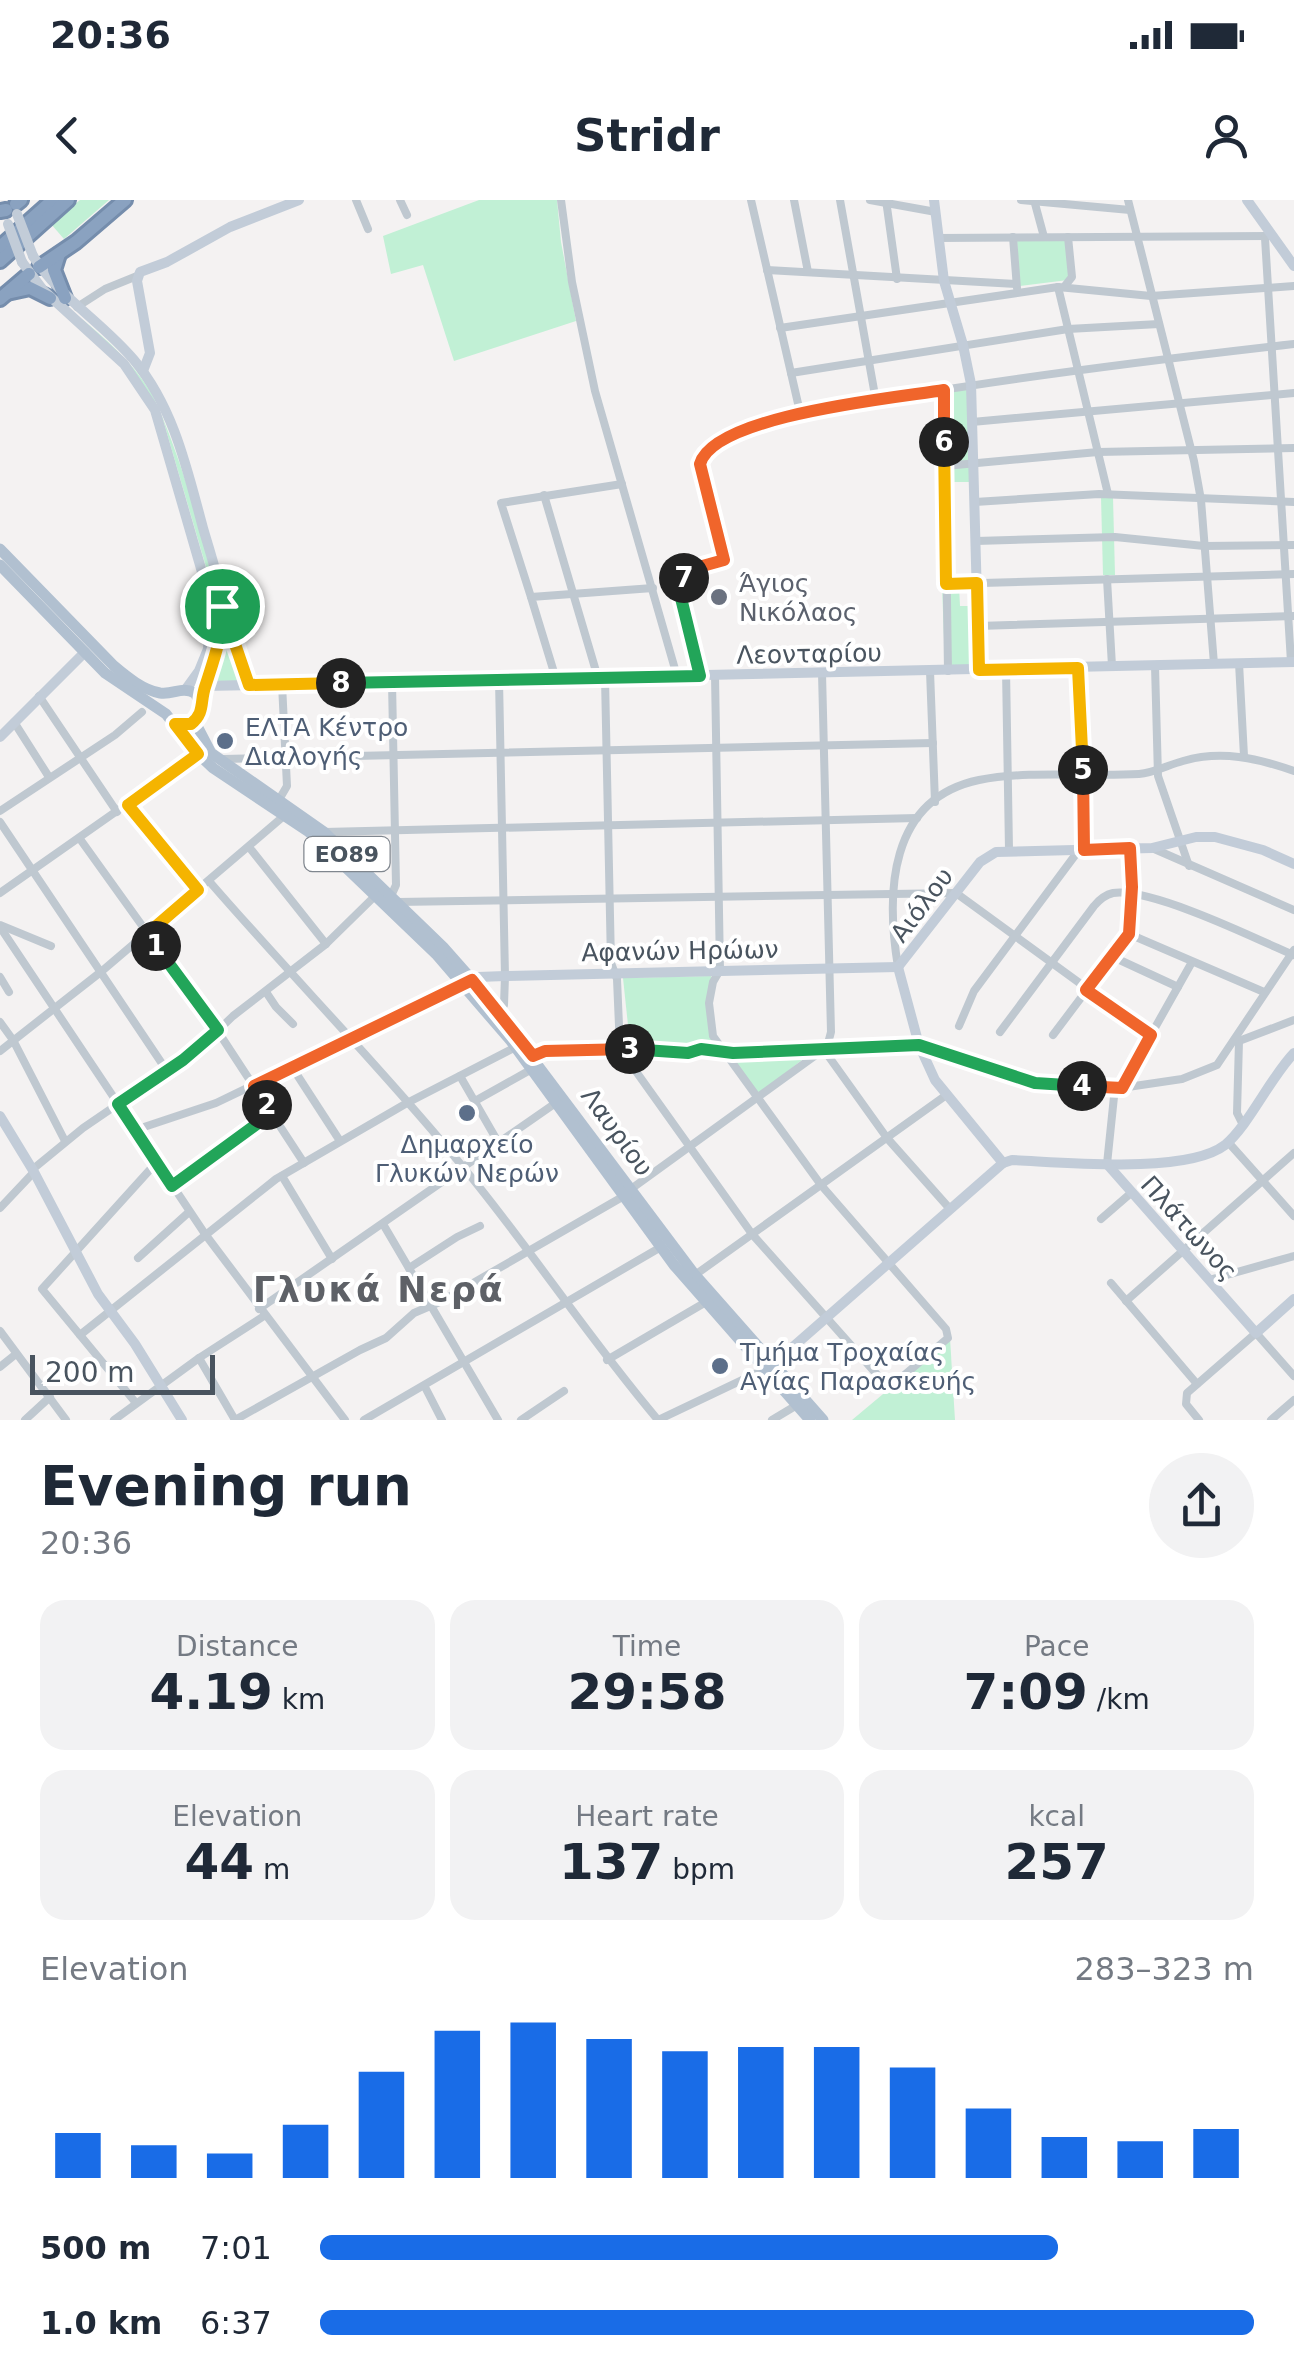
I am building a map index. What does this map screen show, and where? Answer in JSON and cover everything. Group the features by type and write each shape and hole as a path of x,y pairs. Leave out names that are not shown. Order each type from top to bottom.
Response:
{"highway":[{"path":"0,247 54,200"},
{"path":"0,261 68,200"},
{"path":"4,296 31,266 59,254 125,200"},
{"path":"58,298 54,277 59,254"},
{"path":"4,296 30,288 58,298"}],"main road":[{"path":"0,549 121,672 158,692 186,689 197,695 203,742 218,760"},
{"name":"Λαυρίου","path":"0,565 5,579 114,682 170,719 198,754 316,838 500,1012 627,1193 810,1420"},
{"path":"171,692 164,702 170,719 185,726 200,712"},
{"name":"Λαυρίου","path":"218,760 280,798 324,832 394,899 468,982 532,1070 560,1101"},
{"name":"Λαυρίου","path":"627,1193 661,1247 706,1302 824,1420"}],"street":[{"path":"76,307 230,227 299,200"},
{"path":"356,200 368,228"},
{"path":"400,200 407,216"},
{"path":"561,200 581,333 677,676"},
{"path":"751,200 800,412"},
{"path":"794,200 808,272"},
{"path":"840,200 876,401"},
{"path":"870,200 935,206 944,281 964,345 971,384 979,670"},
{"path":"1021,200 1130,210"},
{"path":"1128,200 1192,449 1201,500 1214,664"},
{"path":"1034,201 1044,237"},
{"path":"886,202 897,280"},
{"path":"1252,204 1268,236 1294,266"},
{"path":"11,208 31,266 124,364 155,410 208,589 215,640 186,689"},
{"path":"938,238 1268,236"},
{"path":"1268,236 1279,448 1290,545 1292,662"},
{"path":"1013,237 1017,288"},
{"path":"1061,287 1072,277 1068,237"},
{"path":"767,270 1151,296 1294,286"},
{"path":"137,276 150,353 142,371"},
{"path":"1061,287 1108,494"},
{"path":"780,328 1017,288"},
{"path":"58,298 76,307 118,343 164,406 177,437 222,606 249,685"},
{"path":"790,373 1068,329 1158,324"},
{"path":"700,676 681,598 688,570 724,560 700,468 702,457 712,446 741,430 800,412 971,384 1294,344"},
{"path":"944,390 948,671"},
{"path":"972,422 1294,393"},
{"path":"945,466 1098,452 1294,448"},
{"path":"556,679 502,503 622,484"},
{"path":"975,502 1108,494 1294,502"},
{"path":"544,496 601,678 607,750 611,963 620,1049 752,1234 889,1388 948,1338 946,1328 821,1185 713,1036 709,1018 712,982 720,970 715,676"},
{"path":"976,542 1116,537 1204,546 1290,545"},
{"path":"5,579 24,574"},
{"path":"946,584 1290,574"},
{"path":"1106,579 1112,666"},
{"path":"531,597 653,588"},
{"path":"200,712 222,606"},
{"path":"978,626 1291,616"},
{"path":"215,640 230,638 236,644"},
{"path":"0,736 85,652"},
{"name":"Λεονταρίου","path":"205,686 1292,662"},
{"path":"1239,664 1244,756"},
{"path":"1155,666 1157,770 1189,866"},
{"path":"959,1026 971,995 1082,850 1078,668"},
{"path":"1006,669 1008,850 1152,848 1215,837 1263,850 1294,864"},
{"path":"930,671 934,802"},
{"path":"199,1358 235,1420 378,1343 414,1313 627,1193 826,1049 832,1032 822,673"},
{"path":"499,680 505,976 500,1012"},
{"path":"392,682 394,899 956,893 1151,1035"},
{"path":"280,798 287,786 282,684"},
{"path":"39,696 116,812"},
{"path":"0,811 142,712"},
{"path":"14,722 49,778"},
{"path":"218,760 933,743"},
{"path":"0,894 198,754"},
{"path":"898,967 892,894 901,848 918,818 934,802 966,784 1007,777 1146,773 1202,756 1244,756 1294,772"},
{"path":"128,805 198,890"},
{"path":"0,1051 147,934 286,814"},
{"path":"324,832 918,818"},
{"path":"0,822 167,1071"},
{"path":"80,839 218,1030 304,1162"},
{"path":"249,847 326,944"},
{"path":"1053,1035 1129,934 1130,848"},
{"path":"1152,848 1294,910"},
{"name":"Αιόλου","path":"1003,1163 944,1096 919,1045 898,967 983,859 1008,850"},
{"path":"209,881 463,1167 530,1251 607,1360 658,1420 769,1367 1003,1163 1170,1161 1211,1152 1228,1142 1294,1053"},
{"path":"533,1056 545,1051 620,1049 688,1053 701,1049 733,1053 919,1045 1039,1084 1118,1088 1204,1073 1217,1065 1238,1040 1264,992 1293,952 1132,893 1111,894 1098,901 1000,1032"},
{"path":"0,1208 66,1141 200,1048 326,944 376,895"},
{"path":"0,926 51,946"},
{"path":"0,926 189,1212 345,1420"},
{"path":"1129,934 1264,992"},
{"path":"1112,956 1178,986"},
{"path":"1107,1164 1118,1088 1192,962"},
{"name":"Αφανών Ηρώων","path":"468,982 505,976 614,972 898,967"},
{"path":"0,977 9,992"},
{"path":"135,1130 216,1103 468,982"},
{"path":"266,992 293,1024"},
{"path":"1238,1040 1294,1020"},
{"path":"0,1022 66,1141"},
{"path":"1238,1040 1237,1114 1242,1123"},
{"path":"80,1335 282,1176 408,1103 516,1047"},
{"path":"826,1049 887,1138 950,1209"},
{"path":"292,1067 340,1141"},
{"path":"475,1102 532,1070"},
{"path":"460,1076 498,1142"},
{"path":"695,1275 944,1096"},
{"path":"114,1420 127,1416 136,1403 332,1259 560,1101"},
{"path":"172,1186 272,1113"},
{"path":"0,1116 34,1171 98,1294 182,1420"},
{"path":"1228,1142 1294,1216"},
{"path":"1126,1301 1294,1153"},
{"path":"136,1403 42,1289 156,1163"},
{"name":"Πλάτωνος","path":"1107,1164 1294,1376"},
{"path":"282,1176 332,1259"},
{"path":"1100,1219 1131,1193"},
{"path":"138,1258 189,1212"},
{"path":"384,1224 498,1420"},
{"path":"409,1268 480,1226"},
{"path":"364,1420 661,1247"},
{"path":"1209,1280 1294,1256"},
{"path":"1111,1283 1197,1384"},
{"path":"1199,1420 1185,1400 1197,1384 1294,1299"},
{"path":"607,1360 706,1302"},
{"path":"0,1331 66,1420"},
{"path":"0,1367 16,1354"},
{"path":"424,1387 440,1417 427,1420"},
{"path":"521,1420 564,1391"},
{"path":"25,1420 50,1398"},
{"path":"1271,1420 1294,1400"},
{"path":"772,1420 797,1406"}],"green space":[{"path":"80,200 109,200 64,239 51,224"},
{"path":"479,200 557,200 576,321 454,361 423,265 391,274 383,236"},
{"path":"1017,241 1068,241 1068,280 1020,286"},
{"path":"82,319 135,371 150,391 163,421"},
{"path":"968,389 971,482 949,482 947,393"},
{"path":"164,425 206,550 217,614 215,632 211,584"},
{"path":"1101,497 1113,497 1115,575 1103,575"},
{"path":"942,586 959,586 960,606 972,606 973,666 945,665"},
{"path":"224,642 231,644 242,681 213,681"},
{"path":"711,976 712,1043 630,1044 623,978"},
{"path":"727,1051 812,1052 758,1095"},
{"path":"950,1338 955,1420 852,1420"}],"place":[{"name":"Άγιος Νικόλαος","path":"719,597"},
{"name":"ΕΛΤΑ Κέντρο Διαλογής","path":"225,741"},
{"name":"Δημαρχείο Γλυκών Νερών","path":"467,1113"},
{"name":"Τμήμα Τροχαίας Αγίας Παρασκευής","path":"720,1366"}],"district":[{"name":"Γλυκά Νερά","path":"379,1290"}],"route":[{"path":"944,390 946,584 977,583 979,670 1078,668 1084,850 1130,848 1132,887 1129,934 1086,990 1151,1035 1122,1088 1039,1084 919,1045 733,1053 701,1049 688,1053 620,1049 545,1051 533,1056 472,980 254,1086 272,1113 172,1186 118,1104 200,1048 218,1030 147,934 198,890 128,805 198,754 175,724 191,724 201,714 205,686 221,638 222,606 249,685 700,676 681,598 682,582 688,570 724,560 700,468 704,454 718,442 762,422 800,412 944,390"}]}
